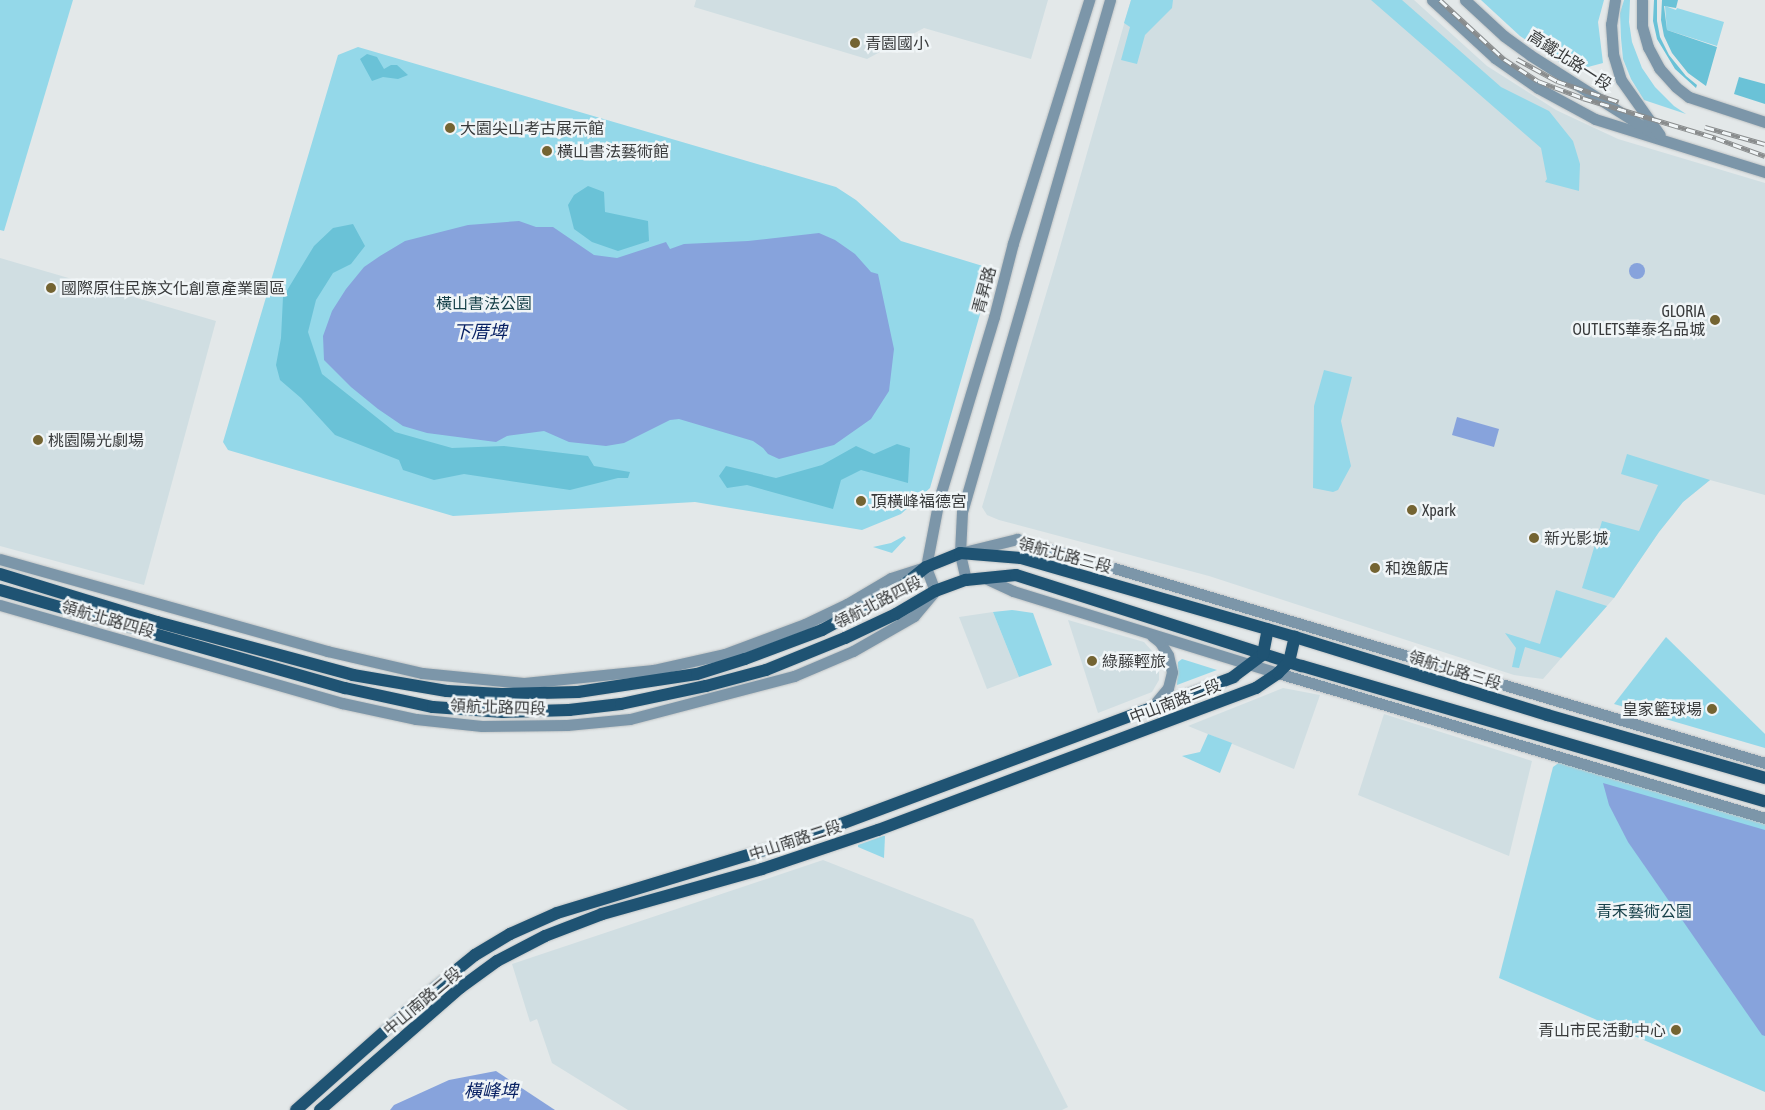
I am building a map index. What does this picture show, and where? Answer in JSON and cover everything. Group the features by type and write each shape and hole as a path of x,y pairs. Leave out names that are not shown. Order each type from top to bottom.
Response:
{"main road":[{"name":"領航北路四段","path":"0,574 157,622 353,675 447,691 502,694 578,692 697,674 745,659 822,630 900,588 926,567 960,553"},
{"name":"領航北路三段","path":"960,553 1021,558 1268,629 1547,715 1765,778"},
{"name":"領航北路三段","path":"935,591 966,580 1016,575 1289,662 1765,801"},
{"name":"領航北路四段","path":"0,590 345,688 433,707 503,712 569,710 621,704 706,686 766,670 862,630 902,611 935,591"},
{"path":"1263,654 1268,629"},
{"path":"1289,662 1295,637"},
{"name":"中山南路二段","path":"296,1110 422,998 476,955 510,934 557,913 798,840 1233,677 1263,654"},
{"name":"中山南路二段","path":"320,1110 460,988 497,961 545,936 602,914 762,869 878,830 1256,688 1278,673 1289,662"}],"street":[{"name":"青昇路","path":"926,567 939,499 994,317 1013,243 1089,0"},
{"path":"966,580 960,553 962,512 1110,0"},
{"name":"高鐵北路一段","path":"1432,0 1495,58 1538,88 1595,119 1765,172"},
{"name":"高鐵北路一段","path":"1465,0 1504,36 1530,55 1664,140"},
{"name":"高鐵北路一段","path":"1615,0 1611,24 1613,54 1621,80 1664,140"},
{"path":"1642,0 1642,26 1648,47 1659,68 1676,87 1689,97 1765,122"},
{"name":"領航北路三段","path":"960,553 1017,539 1268,613 1560,704 1765,763"},
{"name":"領航北路四段","path":"0,559 327,652 422,673 524,683 653,670 725,654 806,624 847,604 891,578 926,567"},
{"path":"926,567 935,591"},
{"path":"985,578 1012,591 1278,673 1765,818"},
{"name":"領航北路四段","path":"0,605 342,703 416,719 482,726 567,725 630,719 794,676 853,651 914,616 935,591"},
{"path":"1268,613 1268,629"},
{"path":"1280,617 1295,637"},
{"path":"1149,633 1160,642 1168,655 1172,672 1168,688 1160,700 1149,709"}],"shaded area":[{"name":"青園國小","path":"696,0 1048,0 1031,59 924,28 867,59 694,7"},
{"path":"1131,0 1414,0 1487,66 1556,110 1618,139 1765,183 1765,495 1710,480 1683,502 1659,532 1614,598 1543,679 1514,675 1209,576 999,520 987,515 982,507 1056,261"},
{"path":"1654,0 1657,0 1657,21 1660,37 1669,55 1686,76 1697,85 1696,88 1675,69 1657,39 1653,21"},
{"path":"1662,0 1678,0 1676,8 1664,6 1667,30 1717,47 1706,86 1688,73 1672,53 1664,36 1661,20"},
{"path":"367,54 377,57 384,69 391,65 397,65 408,75 398,79 383,77 372,81 360,59"},
{"path":"1739,77 1765,84 1765,104 1734,94"},
{"path":"588,186 604,192 605,212 648,221 649,241 618,251 592,242 574,229 568,205 574,195"},
{"path":"353,224 365,246 351,264 333,273 316,300 308,332 322,374 395,432 452,448 504,446 588,456 594,466 630,472 628,478 618,478 570,490 464,474 434,480 403,470 399,460 335,435 301,398 280,380 276,365 281,338 283,297 314,246 333,228"},
{"path":"0,258 216,321 144,585 0,546"},
{"path":"897,444 910,448 908,483 861,470 841,480 833,509 747,485 727,488 719,476 726,466 776,478 822,465 856,446 874,454"},
{"path":"993,612 1019,677 987,689 959,617"},
{"path":"1068,620 1144,642 1159,659 1159,680 1152,692 1098,713"},
{"path":"1283,688 1320,695 1294,769 1188,726"},
{"path":"1384,714 1532,761 1509,856 1358,795"},
{"path":"823,860 973,919 1068,1107 1062,1110 628,1110 552,1063 537,1019 530,1022 512,964"}],"green space":[{"path":"0,0 73,0 4,231 0,230"},
{"path":"1131,0 1173,0 1172,8 1145,35 1137,64 1121,60 1130,27 1124,23"},
{"path":"1371,0 1402,0 1501,87 1549,111 1573,141 1580,164 1579,191 1545,182 1547,179 1541,148"},
{"path":"1481,0 1604,0 1598,22 1603,63 1573,71 1520,36"},
{"path":"1624,0 1630,0 1629,22 1632,42 1642,68 1655,87 1674,106 1686,114 1644,100 1631,79 1623,59 1621,38 1620,13"},
{"path":"1665,6 1724,22 1717,46 1667,30"},
{"name":"橫山書法公園","path":"358,47 836,187 856,200 901,241 986,267 991,276 930,488 901,514 862,530 695,502 453,516 228,450 223,442 338,55"},
{"path":"1324,370 1352,377 1341,421 1351,466 1338,490 1333,492 1313,488 1314,406"},
{"path":"1627,454 1710,480 1683,502 1659,532 1614,598 1582,588 1602,521 1639,531 1658,485 1621,474"},
{"path":"904,536 906,538 892,553 873,547 891,543"},
{"path":"1556,590 1607,606 1561,658 1525,647 1519,668 1512,667 1516,648 1505,633 1540,644"},
{"path":"1012,610 1033,613 1052,665 1019,677 993,612"},
{"path":"1666,637 1765,734 1765,748 1614,704"},
{"path":"1182,659 1217,670 1177,685 1178,662"},
{"path":"1208,734 1232,743 1220,773 1182,756 1200,752"},
{"name":"青禾藝術公園","path":"1560,762 1765,822 1765,1092 1499,978 1553,767"},
{"path":"885,836 884,858 858,847 858,845"}],"water":[{"name":"下厝埤","path":"519,221 536,227 553,227 594,255 617,258 666,242 670,249 684,244 748,241 819,233 835,240 855,254 871,272 878,274 894,349 889,391 871,419 834,445 779,459 768,454 753,441 679,419 670,420 624,443 606,446 569,442 544,431 507,436 496,442 427,433 403,426 378,409 351,387 324,360 323,336 332,311 346,289 364,267 405,241 468,225"},
{"path":"1637,263 1643,265 1645,271 1643,277 1637,279 1631,277 1629,271 1631,265"},
{"path":"1457,417 1499,429 1494,447 1452,435"},
{"path":"1603,783 1765,830 1765,1036 1762,1035 1628,842 1609,805"},
{"name":"橫峰埤","path":"496,1071 555,1110 390,1110 394,1105 449,1080"}],"railway":[{"path":"1440,0 1504,59 1538,81 1583,98 1716,138 1765,156"},
{"path":"1517,59 1557,81 1619,102"},
{"path":"1705,127 1765,144"}],"place":[{"name":"青園國小","path":"855,43"},
{"name":"大園尖山考古展示館","path":"450,128"},
{"name":"橫山書法藝術館","path":"547,151"},
{"name":"國際原住民族文化創意產業園區","path":"51,288"},
{"name":"GLORIA OUTLETS華泰名品城","path":"1715,320"},
{"name":"桃園陽光劇場","path":"38,440"},
{"name":"頂橫峰福德宮","path":"861,501"},
{"name":"Xpark","path":"1412,510"},
{"name":"新光影城","path":"1534,538"},
{"name":"和逸飯店","path":"1375,568"},
{"name":"綠藤輕旅","path":"1092,661"},
{"name":"皇家籃球場","path":"1712,709"},
{"name":"青山市民活動中心","path":"1676,1030"}]}
